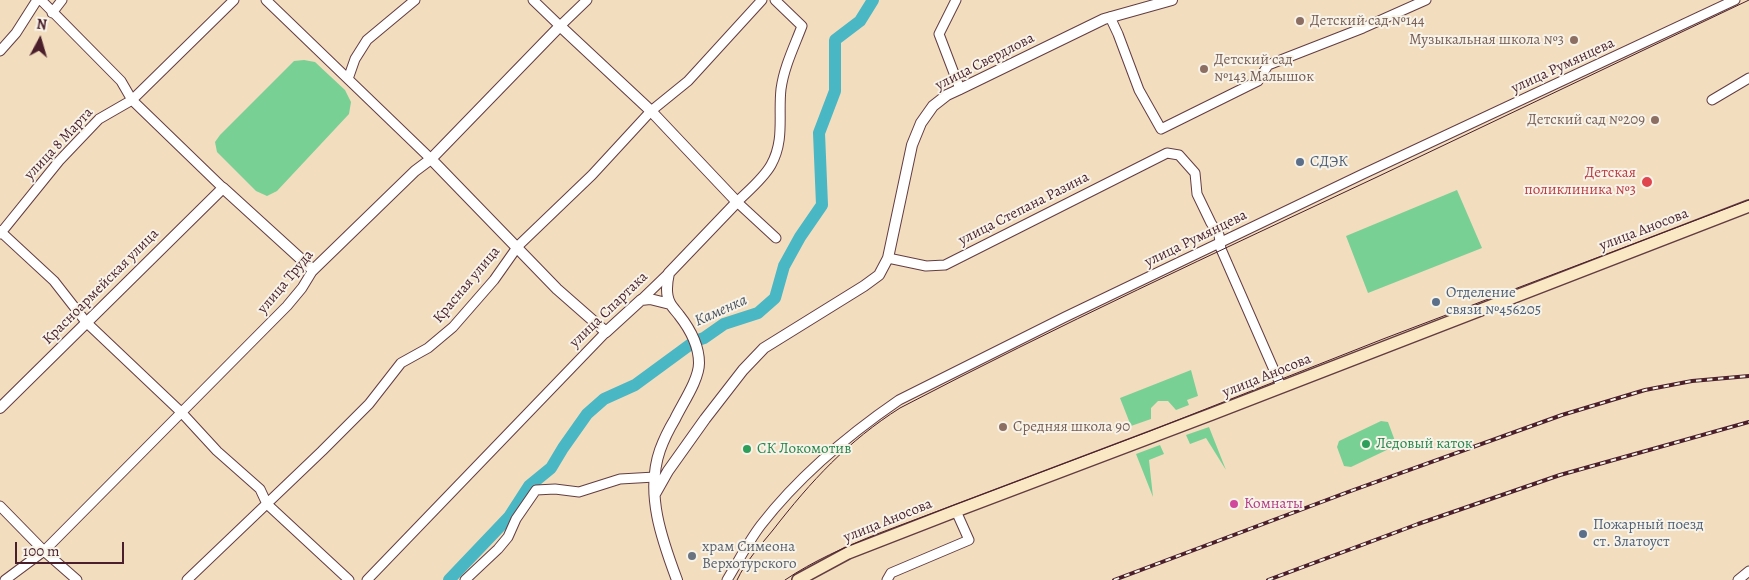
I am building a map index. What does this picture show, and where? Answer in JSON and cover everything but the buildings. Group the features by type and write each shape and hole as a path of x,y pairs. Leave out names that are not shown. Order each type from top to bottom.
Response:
{"main road":[{"name":"улица Аносова","path":"798,580 848,553 956,510 1204,417 1749,206"}],"street":[{"path":"0,51 16,33 37,0"},
{"path":"41,0 121,81 128,90 132,100 223,188 313,270"},
{"path":"52,13 62,0"},
{"name":"улица 8 Марта","path":"1,232 59,161 99,119 132,100 234,0"},
{"path":"266,0 431,159 518,246 557,289 606,332"},
{"path":"348,79 354,59 367,40 416,0"},
{"path":"533,0 651,111 737,202 776,238"},
{"name":"улица Труда","path":"5,580 44,551 287,306 302,288 313,270 431,159 587,0"},
{"name":"Красная улица","path":"187,580 369,404 401,363 428,348 453,326 494,280 518,246 592,175 651,111 688,81 762,0"},
{"name":"улица Спартака","path":"367,580 606,332 669,273 761,178 771,164 777,149 781,129 781,87 786,66 802,26 775,0"},
{"path":"956,0 939,34 960,89"},
{"name":"улица Свердлова","path":"888,258 912,145 921,123 933,106 960,89 1110,17 1172,0"},
{"path":"1110,17 1139,90 1161,129 1258,81 1268,65 1363,28 1426,0"},
{"name":"улица Румянцева","path":"727,580 760,527 782,499 808,472 876,416 900,400 943,377 1220,242 1735,0"},
{"path":"1712,100 1749,78"},
{"name":"улица Степана Разина","path":"888,258 926,266 945,265 1167,153 1179,155 1195,173 1196,194 1219,235 1220,242"},
{"name":"Красноармейская улица","path":"0,408 223,188"},
{"path":"1,232 54,282 86,322 182,413 217,451 260,489 267,504 349,580"},
{"path":"1220,242 1221,249 1281,386"},
{"path":"655,494 668,471 705,419 743,370 764,348 864,286 879,275 888,258"},
{"path":"669,273 667,282 670,304 680,316 695,341 699,354 699,366 695,380 660,451 655,477 655,494 660,529 677,580"},
{"path":"642,300 650,299 670,304"},
{"path":"464,580 498,549 508,537 516,519 536,490 555,489 579,492 620,479 655,477"},
{"path":"0,506 44,551 77,580"},
{"path":"887,580 891,573 969,540 956,510"},
{"path":"1738,580 1749,571"}],"green space":[{"path":"294,61 315,62 345,90 351,102 349,114 277,191 267,196 256,191 217,152 215,142"},
{"path":"1457,190 1482,248 1368,293 1346,236"},
{"path":"1191,370 1198,396 1187,400 1189,405 1176,410 1168,401 1158,401 1151,408 1151,419 1131,426 1120,398"},
{"name":"Ледовый каток","path":"1381,421 1388,422 1395,441 1393,447 1351,467 1344,466 1337,447 1339,441"},
{"path":"1209,427 1226,470 1206,438 1190,444 1186,435"},
{"path":"1160,445 1164,454 1149,460 1153,497 1136,454"}],"waterway":[{"name":"Каменка","path":"449,580 509,517 529,486 551,468 587,414 604,399 635,385 695,341 704,338 724,324 758,313 775,298 784,266 800,237 822,205 819,133 835,91 835,40 860,21 873,0"}],"tram line":[{"path":"737,580 745,566 787,512 831,463 864,434 900,408 1137,290 1749,0"},
{"path":"785,580 830,555 877,534 1749,200"}],"railway":[{"path":"1114,580 1348,492 1562,415 1645,390 1692,381 1749,376"},
{"path":"1268,580 1418,524 1560,475 1749,422"}],"place":[{"name":"Детский сад №144","path":"1300,21"},
{"name":"Музыкальная школа №3","path":"1574,40"},
{"name":"Детский сад №143 Малышок","path":"1204,69"},
{"name":"Детский сад №209","path":"1655,120"},
{"name":"СДЭК","path":"1300,162"},
{"name":"Детская поликлиника №3","path":"1647,182"},
{"name":"Отделение связи №456205","path":"1436,302"},
{"name":"Средняя школа 90","path":"1003,427"},
{"name":"Ледовый каток","path":"1366,444"},
{"name":"СК Локомотив","path":"747,449"},
{"name":"Комнаты","path":"1234,504"},
{"name":"Пожарный поезд ст. Златоуст","path":"1583,534"},
{"name":"храм Симеона Верхотурского","path":"692,556"}]}
